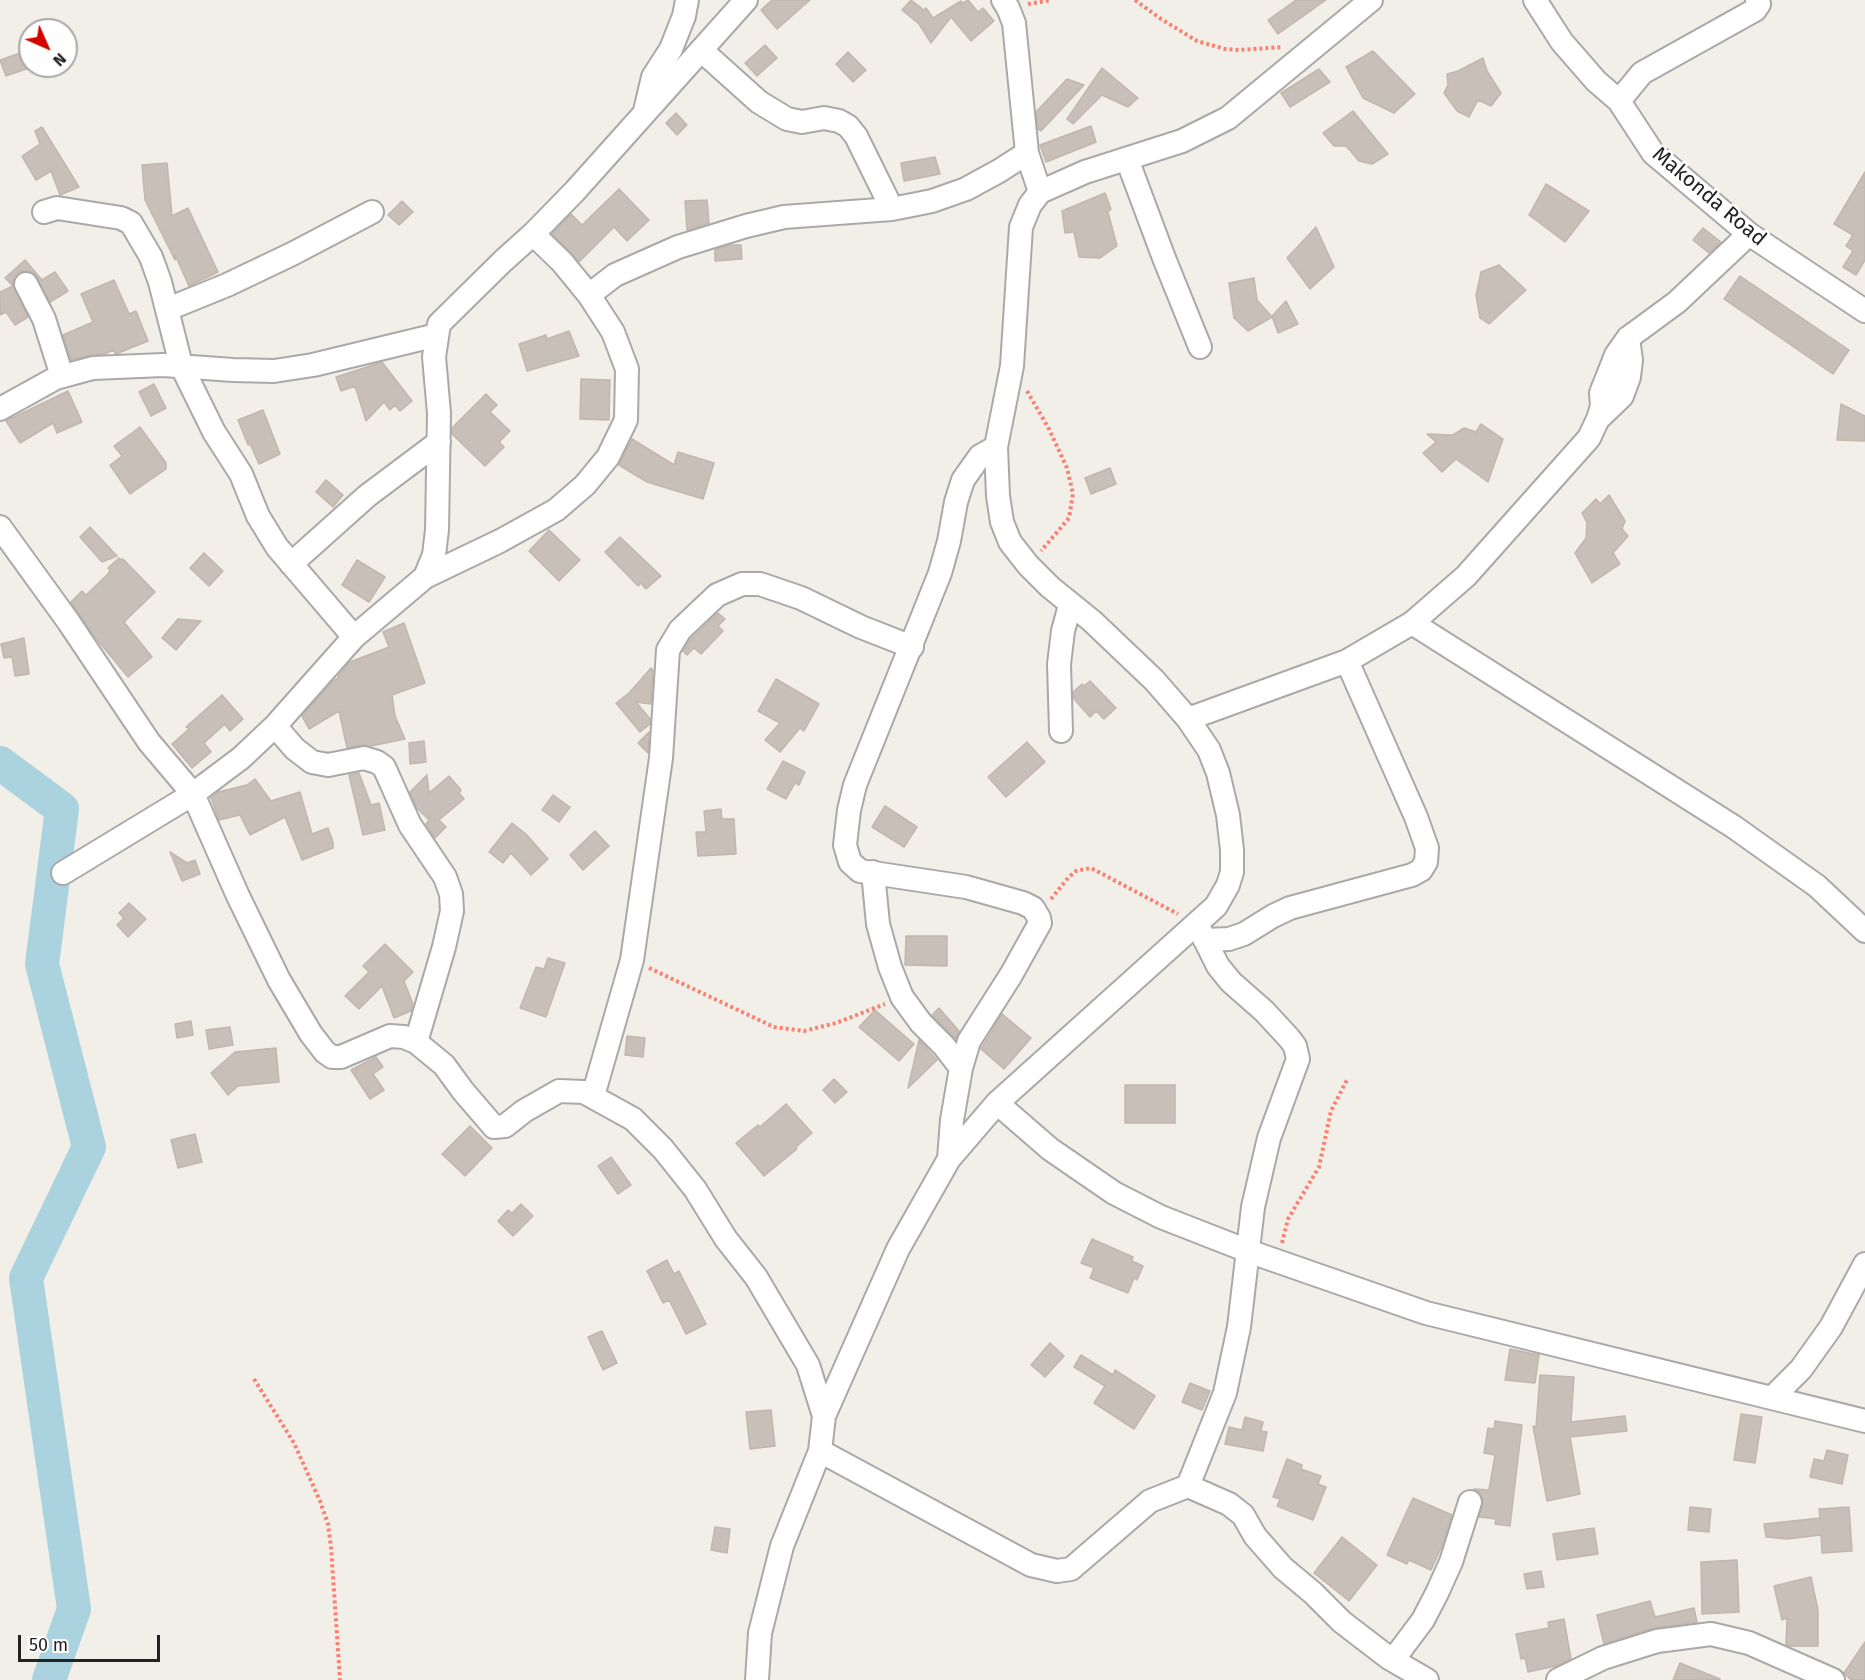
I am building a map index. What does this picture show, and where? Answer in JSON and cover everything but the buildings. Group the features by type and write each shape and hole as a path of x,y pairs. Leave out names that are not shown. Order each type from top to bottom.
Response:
{"street":[{"path":"644,113 653,77 671,49 682,23 687,0"},
{"path":"425,577 434,555 439,413 434,357 439,324 575,191 746,0"},
{"path":"1003,0 1014,23 1027,153 1040,192"},
{"path":"757,1680 760,1633 782,1546 820,1451 824,1416 898,1249 949,1160 998,1103 1202,932 1228,885 1232,872 1228,815 1218,773 1209,750 1188,719 1154,680 1028,565 1010,542 1002,522 998,496 996,447 1012,366 1021,227 1030,205 1040,192 1085,172 1182,141 1228,118 1371,0"},
{"name":"Makonda Road","path":"1535,0 1562,42 1596,81 1619,101 1653,153 1749,234 1865,311"},
{"path":"1619,101 1642,73 1755,10 1759,4 1757,0"},
{"path":"701,50 759,102 787,119 802,122 824,118 839,121 848,126 856,136 892,209"},
{"path":"589,295 615,275 678,247 746,226 784,218 892,209 932,201 966,189 1027,153"},
{"path":"1127,159 1200,347"},
{"path":"44,212 57,208 121,218 131,223 151,257 168,309 181,365 214,432 241,474 258,516 277,547 354,637"},
{"path":"168,309 283,258 372,212"},
{"path":"63,873 193,794 241,758 275,726 354,637 425,577 500,542 556,510 585,485 608,457 626,420 627,369 613,332 589,295 562,262 533,234"},
{"path":"1188,719 1347,661 1412,623 1466,576 1498,543 1578,453 1589,438 1598,419 1622,396 1629,377 1631,360 1628,338 1677,302 1749,234"},
{"path":"26,284 44,319 62,376"},
{"path":"0,409 62,376 93,368 181,365 233,370 274,370 313,365 437,336"},
{"path":"291,564 367,495 439,442"},
{"path":"949,1160 952,1120 961,1068 969,1041 1011,975 1040,923 1039,918 1033,908 1003,897 935,881 860,871 850,862 845,844 855,785 940,573 963,480 981,456 996,447"},
{"path":"3,537 68,621 149,742 193,794 238,896 279,980 311,1034 325,1052 332,1057 341,1057 390,1036 404,1037 416,1042 444,1065 494,1127 505,1126 524,1111 559,1091 584,1092 633,1119 663,1149 695,1188 726,1239 756,1277 808,1365 824,1416"},
{"path":"593,1096 632,960 661,758 668,650 680,630 717,595 742,584 760,584 801,598 861,627 912,646"},
{"path":"1061,731 1059,664 1063,631 1070,605"},
{"path":"1412,623 1734,827 1817,886 1865,931"},
{"path":"1202,932 1229,939 1244,934 1290,908 1412,875 1421,870 1426,862 1427,848 1416,817 1347,661"},
{"path":"275,726 295,748 312,762 328,765 364,758 384,767 410,825 445,877 451,894 452,912 416,1042"},
{"path":"873,872 878,924 890,967 902,997 921,1023 961,1068"},
{"path":"1188,1486 1225,1393 1239,1327 1253,1207 1269,1138 1298,1059 1295,1046 1289,1038 1264,1011 1231,982 1218,966 1202,932"},
{"path":"998,1103 1050,1149 1114,1193 1161,1217 1248,1251 1426,1313 1865,1421"},
{"path":"1772,1398 1801,1369 1831,1327 1865,1264"},
{"path":"820,1451 1031,1565 1057,1571 1071,1569 1150,1501 1188,1486 1229,1504 1243,1515 1255,1536 1283,1568 1313,1593 1342,1622 1393,1660 1427,1680"},
{"path":"1393,1660 1423,1620 1437,1593 1451,1562 1470,1502"},
{"path":"1558,1680 1604,1658 1657,1641 1711,1634 1749,1643 1833,1680"}],"path":[{"path":"1136,0 1161,19 1197,41 1225,49 1253,50 1317,44"},
{"path":"1012,366 1049,429 1067,468 1073,495 1069,518 1028,565"},
{"path":"1039,918 1053,895 1068,878 1076,871 1086,868 1098,871 1202,932"},
{"path":"632,960 774,1027 804,1031 836,1023 902,997"},
{"path":"1279,1262 1288,1220 1319,1167 1331,1111 1348,1078"},
{"path":"254,1379 294,1443 328,1524 340,1680"}],"waterway":[{"path":"0,763 62,809 42,964 89,1147 26,1278 74,1609 49,1680"}]}
